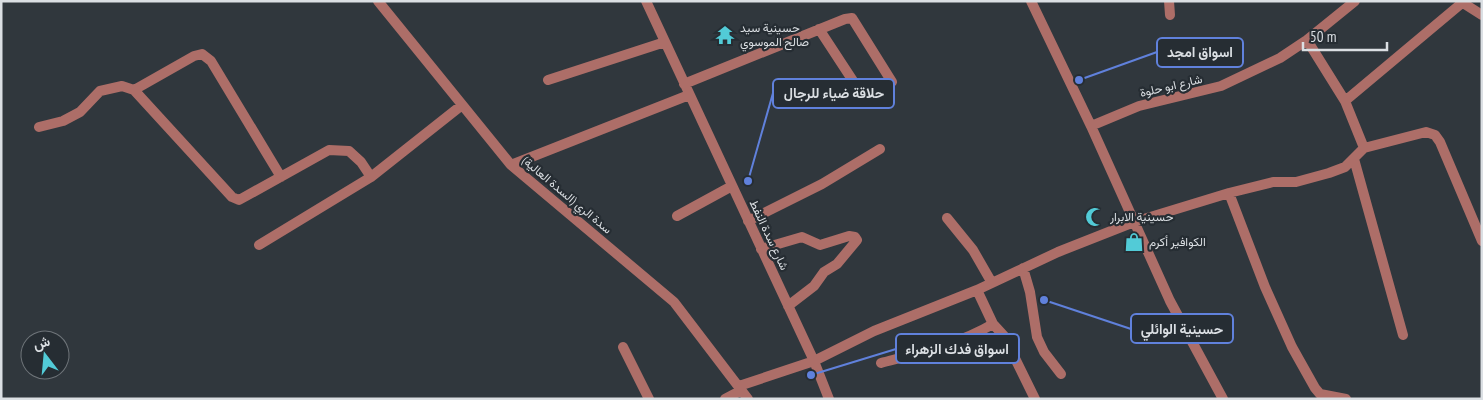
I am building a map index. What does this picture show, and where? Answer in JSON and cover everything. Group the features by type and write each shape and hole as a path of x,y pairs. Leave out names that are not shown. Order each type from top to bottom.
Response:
{"street":[{"name":"سدة الري (السدة العالية)","path":"378,1 511,165 674,302 748,399"},
{"name":"شارع سدة النفط","path":"646,1 814,362 829,399"},
{"path":"1031,1 1091,126 1170,301 1223,399"},
{"path":"1169,1 1170,15"},
{"name":"شارع ابو حلوة","path":"1091,126 1138,106 1222,86 1280,58 1307,40 1355,1"},
{"path":"1345,101 1461,2 1482,15"},
{"path":"684,84 852,18 892,82"},
{"path":"819,30 859,90"},
{"path":"1307,40 1345,101 1364,148"},
{"path":"548,80 665,42"},
{"path":"134,90 194,56 202,54 210,61 281,178"},
{"path":"39,127 63,121 80,112 100,91 122,86 134,90 232,198 239,200 329,150 349,151 354,154 371,176"},
{"path":"511,165 690,95"},
{"path":"259,245 371,176 462,105"},
{"path":"725,399 740,388 814,362 874,331 978,290 1058,252 1134,222 1229,193 1273,182 1296,182 1329,173 1345,167 1364,148 1426,132 1435,135 1440,142 1482,241"},
{"path":"748,221 822,184 880,149"},
{"path":"1354,159 1403,335"},
{"path":"676,216 732,186"},
{"path":"1229,193 1265,286 1292,347 1315,388 1320,394 1346,399"},
{"path":"947,218 973,250 992,283"},
{"path":"761,248 802,237 820,244 849,236 855,236 857,240 837,264 824,272 814,286 788,306"},
{"path":"1023,268 1030,292 1037,337 1044,352 1061,374"},
{"path":"978,290 993,324 1004,336 1035,399"},
{"path":"881,363 926,351 976,334 993,324"},
{"path":"623,347 649,399"}],"place":[{"name":"حسينية سيد صالح الموسوي","path":"725,35"},
{"name":"اسواق امجد","path":"1079,80"},
{"name":"حلاقة ضياء للرجال","path":"748,181"},
{"name":"حسينية الابرار","path":"1095,217"},
{"name":"الكوافير أكرم","path":"1134,242"},
{"name":"حسينية الوائلي","path":"1044,300"},
{"name":"اسواق فدك الزهراء","path":"811,375"}]}
